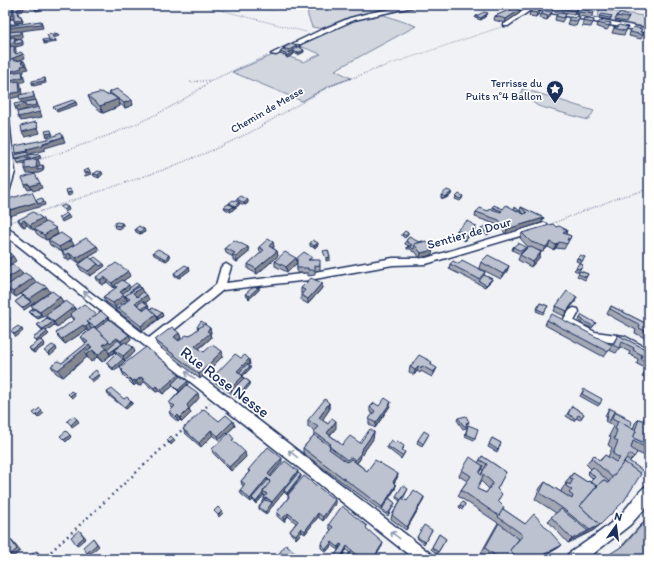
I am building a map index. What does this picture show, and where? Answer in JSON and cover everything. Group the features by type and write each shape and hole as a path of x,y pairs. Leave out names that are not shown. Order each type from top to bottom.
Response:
{"street":[{"path":"5,7 37,5"},
{"path":"274,54 297,44 314,34 353,18 419,5"},
{"path":"519,5 532,6 649,31"},
{"path":"506,25 532,6"},
{"path":"5,121 11,162 11,172 5,192"},
{"name":"Sentier de Dour","path":"220,287 306,278 343,272 376,264 414,260 426,261 544,226"},
{"name":"Rue Rose Nesse","path":"5,230 426,559"},
{"path":"149,344 220,287 226,267"},
{"path":"567,323 574,312"},
{"path":"555,317 593,336 620,339 649,354"},
{"path":"573,559 604,540 644,500 649,491"}],"path":[{"path":"202,5 314,34"},
{"path":"237,5 267,11 282,11 298,5"},
{"name":"Chemin de Messe","path":"33,214 237,140 262,127 329,86 341,81 506,25"},
{"path":"34,162 118,133 157,116 184,100 212,80 274,54"},
{"path":"190,82 212,80"},
{"path":"544,226 620,197 649,189"},
{"path":"5,224 26,216"},
{"path":"43,559 218,396"}],"shaded area":[{"path":"305,5 385,5 379,9 378,13 416,26 335,70 351,78 329,86 302,101 232,72 278,53 304,62 321,54 297,45 323,29 312,27 308,16 307,6"},
{"path":"600,9 649,17 649,19 642,30 597,20"},
{"path":"522,89 594,111 588,120 538,106 521,94"}],"building":[{"path":"9,5 13,5 12,15 8,15"},
{"path":"14,5 17,5 18,8 23,7 17,10 22,20 14,21"},
{"path":"555,5 564,5 573,8 575,6 578,7 575,11 554,7"},
{"path":"36,6 43,6 35,9"},
{"path":"516,7 521,9 506,19 495,16"},
{"path":"533,8 540,10 537,13 530,12"},
{"path":"581,9 594,12 593,14 579,12"},
{"path":"545,11 552,12 548,16 541,14"},
{"path":"484,12 488,13 481,18 476,16"},
{"path":"558,13 566,14 564,18 556,16"},
{"path":"619,13 629,16 628,18 617,16"},
{"path":"602,14 612,16 610,18 600,16"},
{"path":"576,16 580,17 578,21 568,20 570,17 575,18"},
{"path":"584,18 594,20 593,23 583,21"},
{"path":"41,21 41,24 6,28 7,26"},
{"path":"600,21 611,23 609,26 598,23"},
{"path":"8,24 19,24 8,26"},
{"path":"619,25 628,27 625,31 614,28 618,27"},
{"path":"633,27 642,29 640,32 644,33 643,35 630,32"},
{"path":"20,31 20,34 6,36 7,32"},
{"path":"55,33 58,34 52,36 56,40 44,42 42,40 49,39 47,35"},
{"path":"15,37 14,42 5,44 5,38"},
{"path":"15,39 22,40 22,43 15,44"},
{"path":"291,44 297,46 289,50 283,48"},
{"path":"294,45 300,45 298,46 304,50 298,53 293,51 294,52 286,56 286,54 280,52 283,50 289,53 297,48 297,46"},
{"path":"14,46 14,52 16,54 21,52 23,54 11,59 14,59 14,61 22,60 24,61 21,62 26,65 21,66 22,68 5,73 5,47"},
{"path":"22,71 23,77 6,81 5,74"},
{"path":"45,78 45,81 32,83 32,81"},
{"path":"19,81 20,92 7,94 6,83"},
{"path":"117,89 132,100 124,103 109,92"},
{"path":"33,92 34,97 20,100 19,95"},
{"path":"102,92 107,95 110,94 118,99 100,106 88,96"},
{"path":"36,100 37,105 26,107 25,104 15,107 14,104"},
{"path":"73,100 76,102 56,110 53,107"},
{"path":"39,107 40,112 18,117 17,112"},
{"path":"36,122 38,128 22,132 21,126"},
{"path":"51,130 52,133 46,134 45,131"},
{"path":"61,133 63,137 43,143 43,145 27,149 28,151 16,153 15,146 47,139"},
{"path":"28,152 28,155 16,158 15,155"},
{"path":"39,154 40,156 29,159 29,155"},
{"path":"27,158 28,160 18,163 17,160"},
{"path":"37,159 36,168 25,169 25,161"},
{"path":"43,165 42,169 37,170 38,166"},
{"path":"89,169 90,172 84,173 83,171"},
{"path":"98,171 102,172 98,175 93,174"},
{"path":"35,174 40,183 30,186 29,184 25,185 22,178"},
{"path":"70,189 72,192 67,193 66,190"},
{"path":"447,190 452,192 445,197 441,195"},
{"path":"32,192 37,202 7,211 6,207 8,206 5,200"},
{"path":"459,194 463,196 460,199 456,197"},
{"path":"241,196 248,200 244,203 237,199"},
{"path":"42,198 44,202 38,204 36,200"},
{"path":"233,200 239,202 235,206 229,203"},
{"path":"228,204 234,206 230,209 224,207"},
{"path":"64,205 68,207 64,210 60,207"},
{"path":"494,205 503,209 506,205 524,214 527,213 521,207 544,218 507,229 499,220 476,212 480,208 488,211 491,209 502,211 492,207"},
{"path":"515,207 524,214 514,209"},
{"path":"33,212 42,218 30,225 24,220 21,222 18,220"},
{"path":"66,213 68,215 61,220 58,218"},
{"path":"467,221 476,226 467,235 457,230"},
{"path":"46,222 56,228 44,235 34,229"},
{"path":"116,222 122,223 120,226 114,225"},
{"path":"553,224 556,227 559,226 567,230 563,233 571,236 570,239 568,238 567,240 569,240 567,244 559,242 556,245 550,242 546,247 531,242 522,233"},
{"path":"486,225 494,229 488,233 481,229"},
{"path":"139,226 144,229 140,232 135,229"},
{"path":"405,231 408,233 406,236 402,234"},
{"path":"61,233 71,240 59,247 48,240"},
{"path":"409,237 419,242 423,241 414,244 415,248 413,249 411,247 407,247 412,245 406,241"},
{"path":"86,238 97,246 76,258 69,253 66,255 62,252"},
{"path":"268,239 273,242 269,246 277,251 256,269 248,264 264,250 259,247"},
{"path":"234,240 248,247 236,257 232,255 235,253 225,248"},
{"path":"313,240 318,243 314,246 310,243"},
{"path":"426,241 433,250 421,253 414,244"},
{"path":"518,243 526,247 521,251 513,247"},
{"path":"529,246 541,252 533,262 520,255"},
{"path":"158,249 169,255 165,259 153,252"},
{"path":"5,250 13,256 5,261"},
{"path":"328,250 330,257 326,258 323,251"},
{"path":"285,252 296,258 286,267 275,261"},
{"path":"304,252 312,257 308,260 320,260 320,265 315,266 315,270 308,270 308,268 297,268 297,258"},
{"path":"488,255 509,266 503,274 481,262"},
{"path":"580,255 585,257 582,261 577,258"},
{"path":"89,257 98,264 88,271 78,265"},
{"path":"95,257 104,264 100,266 92,259"},
{"path":"462,260 485,272 479,279 450,264 453,261 459,264"},
{"path":"116,263 128,271 112,283 104,277 100,280 96,277"},
{"path":"579,263 583,265 579,269 576,268"},
{"path":"12,264 20,270 5,280 5,269"},
{"path":"185,265 189,267 178,276 174,273"},
{"path":"580,271 588,274 586,277 578,274"},
{"path":"25,273 33,278 13,292 5,287"},
{"path":"484,275 492,279 486,285 479,281"},
{"path":"311,278 322,283 308,299 301,295 305,290 301,288"},
{"path":"122,280 129,285 120,292 124,295 113,303 103,297 117,287 115,285"},
{"path":"38,282 47,287 29,299 21,294"},
{"path":"136,283 139,285 129,292 130,293 125,296 125,298 122,294"},
{"path":"138,287 141,288 133,293 137,297 143,292 147,295 135,303 144,310 148,307 156,314 141,326 118,308 130,299 125,296"},
{"path":"259,287 249,296 245,294 252,288"},
{"path":"52,291 60,297 40,312 31,306"},
{"path":"567,291 577,297 567,311 556,306"},
{"path":"23,296 31,302 22,308 15,302"},
{"path":"127,299 128,300 118,308 119,310 115,307"},
{"path":"66,301 74,307 54,322 45,315"},
{"path":"143,301 148,305 142,308 137,305"},
{"path":"540,303 548,306 544,312 537,309"},
{"path":"84,304 97,315 87,322 89,324 86,327 83,325 62,339 56,333 75,319 70,314"},
{"path":"611,306 649,325 649,333 639,328 640,325 610,309"},
{"path":"153,308 162,313 157,317 156,314 150,309"},
{"path":"34,309 41,314 36,317 29,312"},
{"path":"101,311 108,317 95,327 87,322"},
{"path":"552,314 612,345 608,352 547,320"},
{"path":"582,315 596,323 593,326 583,321 580,318"},
{"path":"47,318 53,322 43,329 37,325"},
{"path":"109,319 129,335 121,341 117,338 110,343 96,329"},
{"path":"201,321 206,324 199,328 197,327"},
{"path":"204,324 210,328 207,331 210,333 195,346 204,352 212,345 222,351 199,374 155,340 172,327 179,333 174,337 179,341 186,335 189,336"},
{"path":"18,326 22,329 14,334 11,331"},
{"path":"94,327 109,341 103,345 107,348 98,355 93,350 86,355 85,353 92,347 89,345 58,370 51,366 58,361 62,363 88,342 81,337"},
{"path":"45,330 47,332 36,341 33,338"},
{"path":"618,335 649,351 649,364 641,359 642,355 633,350 634,348 622,342 619,348 613,345"},
{"path":"40,340 44,342 33,351 29,348"},
{"path":"118,340 122,344 109,353 107,349"},
{"path":"125,342 133,347 123,356 114,350"},
{"path":"52,345 56,347 48,354 44,351"},
{"path":"146,347 179,374 161,390 157,386 154,388 141,377 136,381 132,381 120,367"},
{"path":"116,353 123,359 113,368 106,363"},
{"path":"235,354 241,358 245,355 249,359 237,371 243,376 230,389 213,377"},
{"path":"419,355 432,362 430,364 437,368 433,372 422,366 421,368 418,366 415,370 410,367"},
{"path":"247,364 250,366 242,375 239,373"},
{"path":"649,368 649,374 646,372"},
{"path":"96,370 99,374 91,380 87,377"},
{"path":"180,376 188,381 178,390 172,384"},
{"path":"244,378 250,382 238,396 231,391"},
{"path":"187,385 198,393 187,405 189,409 180,418 178,415 176,417 169,412 175,406 169,403"},
{"path":"112,389 124,399 127,397 131,401 124,407 107,392"},
{"path":"584,389 602,399 600,404 582,394"},
{"path":"71,391 74,393 70,396 68,394"},
{"path":"385,398 391,402 376,423 369,419 375,411 370,407 374,403 379,406"},
{"path":"325,399 329,403 319,418 328,424 332,418 336,421 327,433 342,445 350,436 360,443 370,429 374,432 355,460 351,457 347,460 329,446 331,444 314,432 318,427 308,420"},
{"path":"572,406 584,414 582,417 578,415 576,419 568,414"},
{"path":"40,408 42,411 36,416 33,413"},
{"path":"609,408 625,416 624,417 614,412 610,421 607,419"},
{"path":"204,409 219,421 226,415 233,421 218,436 211,430 199,443 183,429"},
{"path":"614,412 632,422 630,428 612,419"},
{"path":"649,412 649,445 633,438 639,419 645,421"},
{"path":"73,416 77,419 71,425 67,421"},
{"path":"466,416 469,422 466,423 467,426 464,426 458,418"},
{"path":"618,421 636,431 633,438 649,445 649,449 633,441 631,448 637,453 634,457 629,454 613,478 591,458 594,455 600,461 605,455 616,462 620,458 613,454 618,441 614,439"},
{"path":"468,425 478,429 475,438 466,434"},
{"path":"66,431 70,435 64,440 60,436"},
{"path":"424,431 429,434 423,444 418,440"},
{"path":"229,433 234,439 232,440 245,452 229,467 212,449"},
{"path":"314,435 330,446 329,449 347,462 351,459 367,471 375,460 398,474 393,482 396,485 382,507 303,448"},
{"path":"171,436 174,439 170,443 167,440"},
{"path":"492,438 501,443 498,450 489,444"},
{"path":"391,440 395,443 397,441 404,446 402,450 405,452 402,456 387,446"},
{"path":"268,447 282,458 268,474 271,477 285,461 298,471 272,502 269,499 264,498 267,494 263,491 270,481 267,478 250,499 240,490 245,484 241,481 250,471 248,470"},
{"path":"482,456 506,472 497,489 502,494 498,501 504,507 499,516 461,490 471,476 462,470 470,457 483,466 479,473 483,476 477,489 486,493 493,483 482,473 487,464 480,460"},
{"path":"626,459 642,470 640,474 624,462"},
{"path":"624,462 641,474 624,501 600,525 580,506 603,480 608,483"},
{"path":"593,467 609,482 608,483 603,480 597,486 590,482 595,477 589,471"},
{"path":"298,473 301,475 287,493 284,490"},
{"path":"573,473 587,482 588,481 597,486 580,506 600,525 590,530 540,493 545,482 572,499 573,496 569,493 572,490 566,486 567,483 570,485 573,479 570,478"},
{"path":"304,476 335,500 323,517 318,513 305,531 301,528 296,535 290,531 298,521 288,513 283,518 277,512 289,497 288,495"},
{"path":"268,480 270,482 256,502 252,498"},
{"path":"403,485 408,489 401,500 396,496"},
{"path":"414,490 424,497 407,527 392,515 402,498 407,501"},
{"path":"389,498 395,503 388,514 382,509"},
{"path":"264,500 272,503 265,512 259,507"},
{"path":"462,502 465,504 463,508 460,505"},
{"path":"342,506 367,526 366,528 383,543 373,559 362,559 347,546 340,559 334,559 333,558 342,545 340,544 338,547 332,542 326,549 321,544 333,527 329,524"},
{"path":"218,507 222,511 218,515 214,511"},
{"path":"503,509 525,524 534,514 562,545 541,556 539,559 518,559 510,550 523,535 498,517"},
{"path":"561,509 588,531 572,539 551,517"},
{"path":"649,517 649,559 602,559 624,545"},
{"path":"499,523 519,539 510,550 518,559 500,559 485,548"},
{"path":"424,525 432,530 425,542 417,537"},
{"path":"79,530 84,537 76,544 71,537"},
{"path":"439,534 446,539 438,552 432,547"},
{"path":"93,538 97,544 87,553 83,547"},
{"path":"11,540 17,549 10,555 5,548 5,545"},
{"path":"286,544 300,557 298,559 275,559"},
{"path":"36,551 38,554 32,558 30,556"},
{"path":"351,552 360,559 346,559"},
{"path":"192,555 195,559 188,559"}],"place":[{"name":"Terrisse du Puits n°4 Ballon","path":"555,104"}]}
